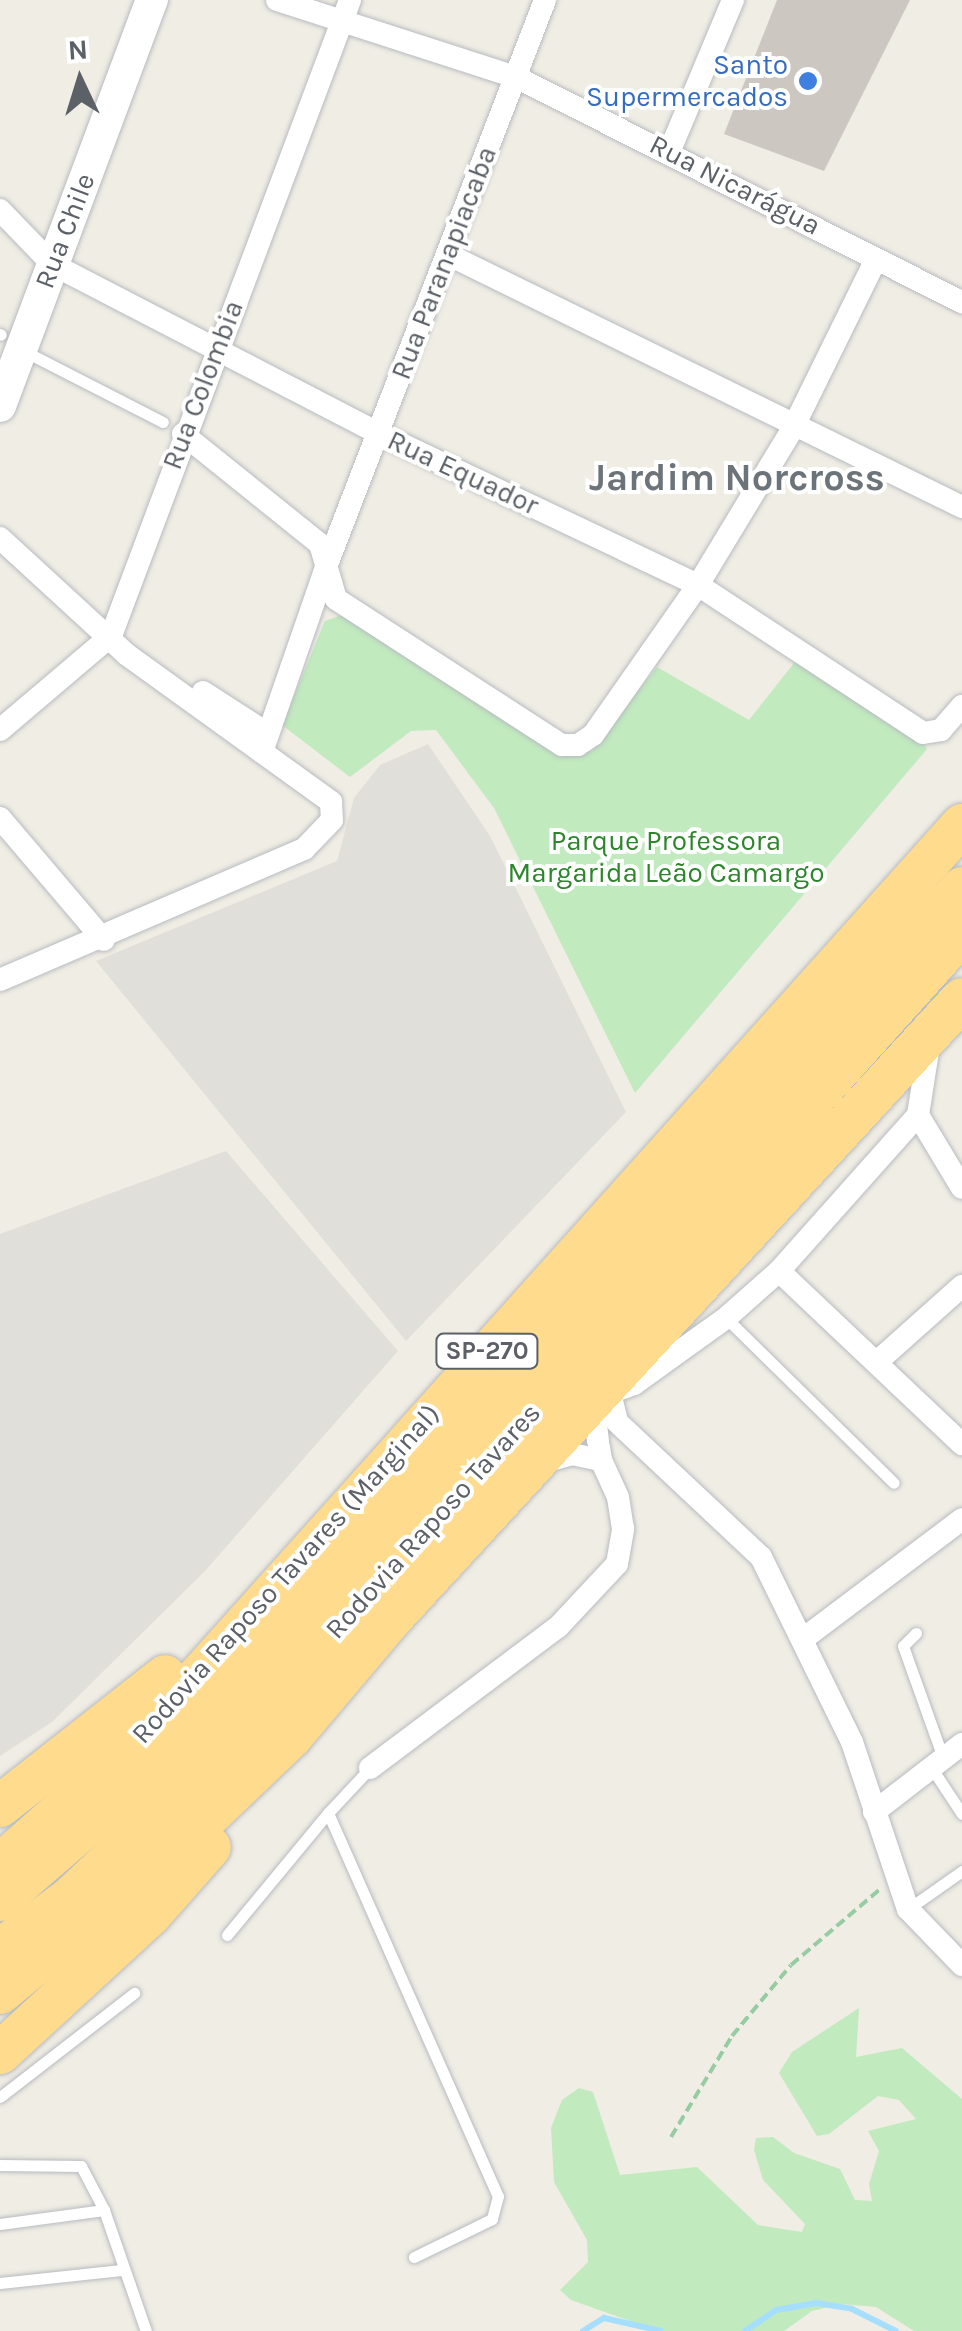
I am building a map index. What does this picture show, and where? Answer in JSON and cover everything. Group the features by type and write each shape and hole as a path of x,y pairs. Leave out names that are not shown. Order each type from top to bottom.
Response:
{"highway":[{"name":"Rodovia Raposo Tavares (Marginal)","path":"0,1865 105,1772 962,825"},
{"name":"Rodovia Raposo Tavares","path":"0,1900 166,1757 962,888"},
{"name":"Rodovia Raposo Tavares","path":"0,1950 68,1899 236,1742 962,932"},
{"path":"0,1993 175,1848 292,1736 520,1478 606,1400 962,999"},
{"path":"0,1806 284,1576"},
{"path":"0,2052 152,1914 277,1769 292,1736"}],"main road":[{"name":"Rua Chile","path":"0,406 7,339 52,264 152,0"}],"street":[{"name":"Rua Nicarágua","path":"277,0 346,10 516,77 670,150 962,302"},
{"name":"Rua Paranapiacaba","path":"265,744 326,567 545,0"},
{"path":"670,150 733,0"},
{"name":"Rua Colombia","path":"111,636 173,428 216,350 346,10"},
{"name":"Rua Equador","path":"0,210 52,264 378,433 698,584 930,735 962,706"},
{"path":"449,255 793,428 962,507"},
{"path":"173,428 320,544 336,600 562,745 578,745 593,735 698,584 793,428 876,259"},
{"path":"0,538 111,636 265,744 330,802 326,829 304,849 104,940 0,980"},
{"path":"0,730 111,636"},
{"path":"0,818 104,940"},
{"path":"370,1768 558,1627 616,1564 623,1530 618,1497 600,1451 606,1400 726,1318 779,1271 918,1116 932,1032"},
{"path":"918,1116 962,1188"},
{"path":"779,1271 962,1444"},
{"path":"878,1361 962,1286"},
{"path":"606,1400 762,1557 852,1742 908,1910 962,1965"},
{"path":"520,1478 557,1456 600,1451"},
{"path":"803,1638 962,1520"},
{"path":"874,1812 945,1756"}],"lane":[{"path":"7,339 173,428"},
{"path":"726,1318 894,1483"},
{"path":"916,1633 903,1646 945,1756 962,1814"},
{"path":"228,1935 370,1768"},
{"path":"328,1813 498,2196 492,2219 414,2258"},
{"path":"908,1910 962,1872"},
{"path":"0,2097 134,1993"},
{"path":"0,2166 81,2166 104,2210 121,2270 146,2331"},
{"path":"0,2224 104,2210"},
{"path":"0,2283 121,2270"}],"path":[{"path":"671,2137 744,2022 791,1966 871,1897"}],"shaded area":[{"path":"428,744 490,836 626,1112 406,1341 96,961 337,861 354,798 380,765"},
{"path":"226,1151 398,1351 205,1571 52,1722 0,1756 0,1234"}],"green space":[{"name":"Parque Professora Margarida Leão Camargo","path":"345,614 570,755 592,751 657,667 749,720 798,658 918,734 927,749 635,1093 494,808 436,730 411,731 350,777 282,725 325,621"},
{"path":"859,2008 856,2057 902,2048 962,2099 962,2331 914,2331 876,2307 841,2304 812,2311 784,2331 658,2331 571,2300 560,2290 588,2262 587,2240 554,2182 551,2128 562,2100 579,2088 593,2092 620,2175 697,2167 758,2225 802,2232 805,2224 763,2180 754,2150 756,2138 773,2137 794,2153 840,2169 855,2200 872,2201 869,2184 879,2151 868,2131 916,2119 899,2100 878,2096 829,2134 817,2136 779,2073 792,2052"}],"building":[{"name":"Santo Supermercados","path":"777,0 910,0 824,171 724,134"}],"waterway":[{"path":"745,2331 776,2310 816,2303 852,2309 896,2331"},
{"path":"583,2331 604,2318 661,2331"}],"place":[{"name":"Santo Supermercados","path":"808,81"}],"district":[{"name":"Jardim Norcross","path":"737,478"}]}
